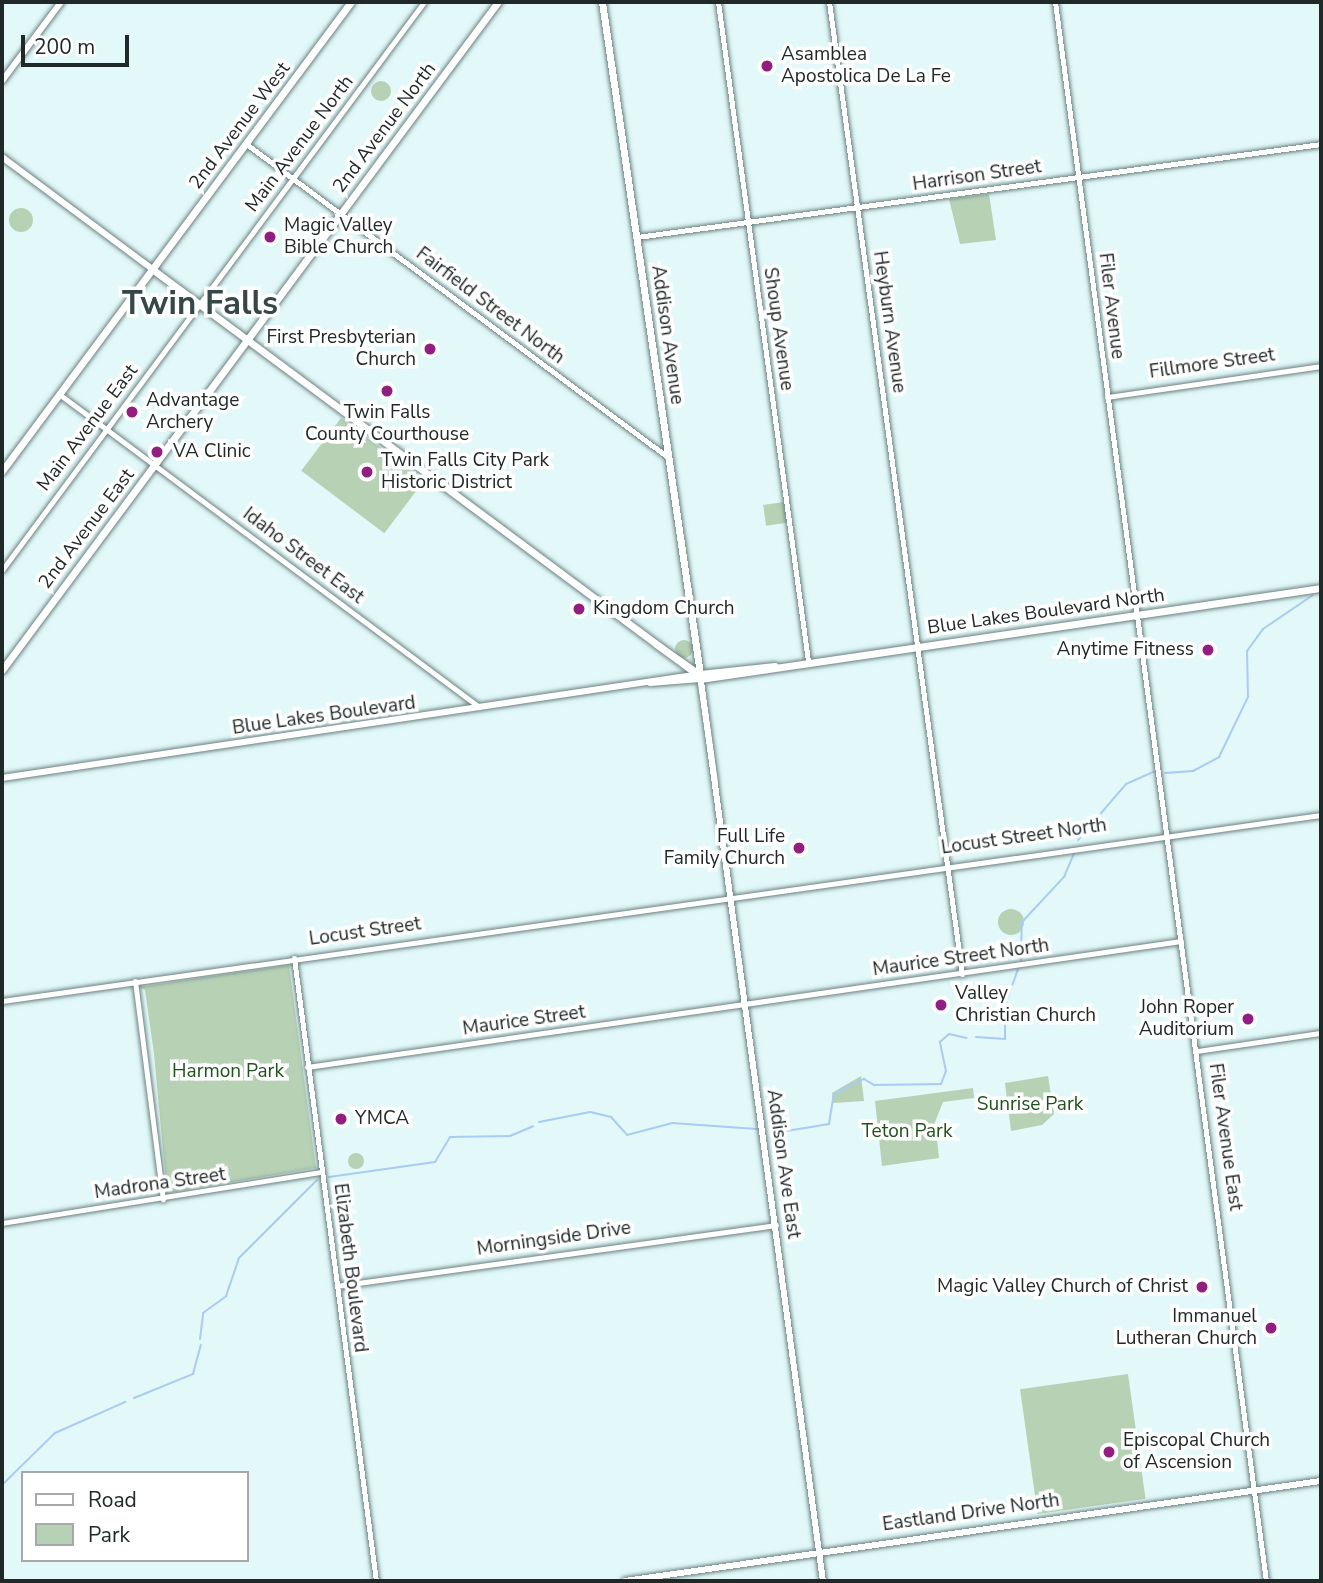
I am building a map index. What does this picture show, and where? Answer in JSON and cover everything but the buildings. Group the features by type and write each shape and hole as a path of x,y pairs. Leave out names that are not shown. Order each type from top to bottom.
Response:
{"main road":[{"path":"2,81 61,2"},
{"name":"2nd Avenue West","path":"2,471 351,2"},
{"name":"2nd Avenue North","path":"247,340 498,2"},
{"name":"Addison Avenue","path":"603,2 700,679"},
{"path":"2,157 700,679"},
{"name":"2nd Avenue East","path":"2,670 247,340"},
{"name":"Blue Lakes Boulevard North","path":"700,679 808,661 1321,588"},
{"name":"Blue Lakes Boulevard","path":"2,779 650,683 700,679"},
{"name":"Addison Ave East","path":"700,679 823,1581"},
{"name":"Eastland Drive North","path":"625,1581 1321,1481"}],"street":[{"name":"Main Avenue North","path":"200,304 425,2"},
{"name":"Shoup Avenue","path":"718,2 808,661"},
{"name":"Heyburn Avenue","path":"829,2 962,974"},
{"name":"Filer Avenue","path":"1055,2 1136,615"},
{"name":"Fairfield Street North","path":"245,144 669,458"},
{"name":"Harrison Street","path":"637,237 1321,144"},
{"name":"Main Avenue East","path":"2,570 200,304"},
{"name":"Fillmore Street","path":"1107,397 1321,366"},
{"name":"Idaho Street East","path":"59,394 481,709"},
{"name":"Filer Avenue East","path":"1136,615 1256,1489 1266,1581"},
{"name":"Locust Street North","path":"731,896 948,864 1321,815"},
{"name":"Locust Street","path":"2,1001 731,896"},
{"name":"Maurice Street North","path":"745,1005 1181,942"},
{"name":"Elizabeth Boulevard","path":"294,958 376,1581"},
{"path":"135,981 163,1199"},
{"name":"Maurice Street","path":"307,1067 745,1005"},
{"path":"1197,1051 1321,1033"},
{"name":"Madrona Street","path":"2,1223 322,1172"},
{"name":"Morningside Drive","path":"337,1286 776,1225"}],"green space":[{"path":"381,81 388,84 391,91 388,98 381,101 374,98 371,91 374,84"},
{"path":"989,194 996,240 960,244 949,199"},
{"path":"21,208 30,211 33,220 30,229 21,232 12,229 9,220 12,211"},
{"path":"341,418 424,481 384,533 301,471"},
{"path":"784,502 787,523 766,526 763,505"},
{"path":"684,640 690,643 693,649 690,655 684,658 678,655 675,649 678,643"},
{"path":"1011,909 1020,913 1024,922 1020,931 1011,935 1002,931 998,922 1002,913"},
{"name":"Harmon Park","path":"289,965 316,1168 167,1193 154,1054 145,990 139,987"},
{"path":"861,1076 864,1101 833,1103 832,1093"},
{"name":"Sunrise Park","path":"1048,1076 1054,1114 1042,1125 1011,1131 1005,1083"},
{"name":"Teton Park","path":"973,1088 974,1098 943,1102 935,1122 939,1158 882,1166 875,1101"},
{"path":"356,1153 362,1155 362,1167 356,1169 350,1167 348,1161 350,1155"},
{"path":"1128,1374 1146,1499 1038,1514 1020,1389"}],"waterway":[{"path":"1165,773 1193,771 1219,757 1248,697 1247,651 1263,629 1313,595"},
{"path":"1078,840 1126,784 1153,772"},
{"path":"1021,961 1022,922 1064,877 1074,853"},
{"path":"976,1037 1005,1039 1005,1005 1018,969"},
{"path":"780,1132 829,1124 834,1094 864,1079 874,1085 941,1084 946,1071 940,1042 949,1034 967,1038"},
{"path":"539,1122 590,1112 611,1117 627,1135 672,1123 757,1129"},
{"path":"329,1177 435,1162 450,1137 510,1136 533,1126"},
{"path":"200,1339 203,1313 226,1296 239,1258 317,1180"},
{"path":"134,1398 193,1374 201,1345"},
{"path":"2,1485 55,1433 125,1402"}],"place":[{"name":"Asamblea Apostolica De La Fe","path":"767,66"},
{"name":"Magic Valley Bible Church","path":"270,237"},
{"name":"First Presbyterian Church","path":"430,349"},
{"name":"Twin Falls County Courthouse","path":"387,391"},
{"name":"Advantage Archery","path":"132,412"},
{"name":"VA Clinic","path":"157,452"},
{"name":"Twin Falls City Park Historic District","path":"367,472"},
{"name":"Kingdom Church","path":"579,609"},
{"name":"Anytime Fitness","path":"1208,650"},
{"name":"Full Life Family Church","path":"799,848"},
{"name":"Valley Christian Church","path":"941,1005"},
{"name":"John Roper Auditorium","path":"1248,1019"},
{"name":"YMCA","path":"341,1119"},
{"name":"Magic Valley Church of Christ","path":"1202,1287"},
{"name":"Immanuel Lutheran Church","path":"1271,1328"},
{"name":"Episcopal Church of Ascension","path":"1109,1452"}],"district":[{"name":"Twin Falls","path":"200,304"}]}
